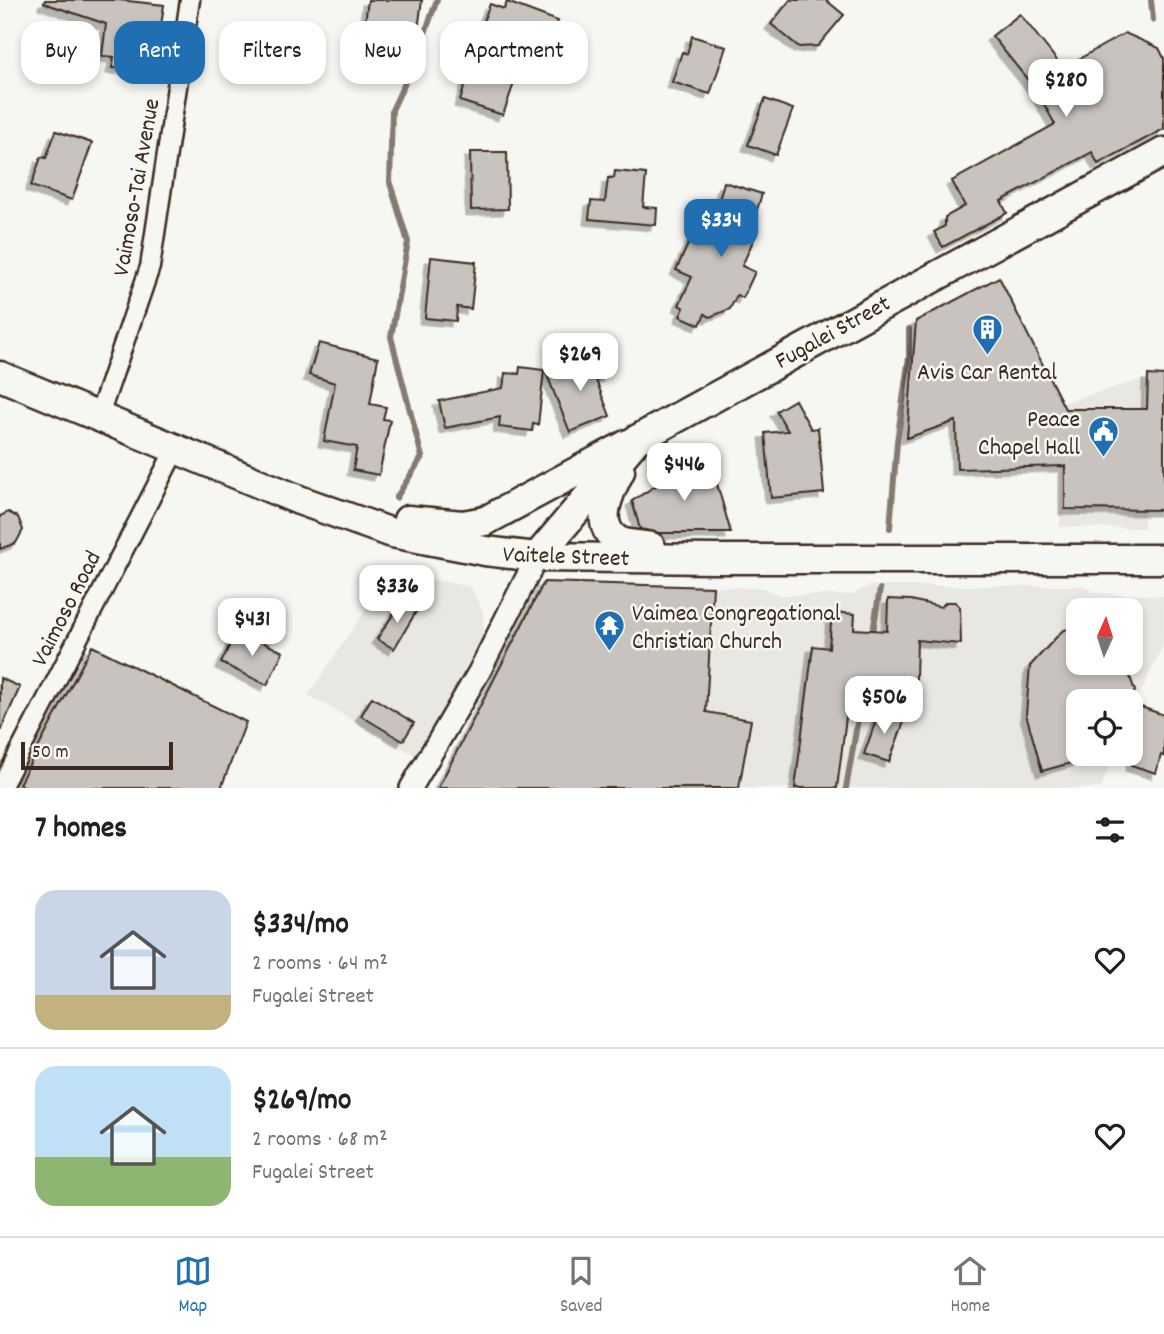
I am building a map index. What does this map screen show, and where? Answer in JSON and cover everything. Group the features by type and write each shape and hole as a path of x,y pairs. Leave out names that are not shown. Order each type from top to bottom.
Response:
{"main road":[{"name":"Fugalei Street","path":"537,557 636,440 1164,152"},
{"name":"Vaitele Street","path":"0,376 175,450 392,533 485,551 537,557 1164,559"},
{"path":"299,499 422,522 463,525 485,522 572,471 636,440"},
{"path":"636,440 607,498 607,529 617,540 715,559"}],"street":[{"name":"Vaimoso-Tai Avenue","path":"98,418 150,267 190,0"},
{"name":"Vaimoso Road","path":"1,788 175,450"},
{"path":"411,788 479,672 537,557"}],"shaded area":[{"name":"Peace Chapel Hall","path":"1144,379 1144,528 1060,527 1063,403"},
{"path":"392,571 471,587 483,612 484,634 416,756 308,695"},
{"path":"869,586 1083,586 1098,593 1164,596 1164,643 1142,689 1066,689 1066,766 1109,766 1101,788 691,788 706,718 713,587 764,588 778,595 852,595"}],"building":[{"path":"45,0 119,0 164,5 162,21 114,21 114,57 102,56 106,24 44,3"},
{"path":"368,0 422,0 419,21 365,21"},
{"path":"790,0 826,0 844,15 818,46 799,47 771,24"},
{"path":"507,2 558,21 483,21 490,4 504,9"},
{"path":"1020,14 1063,68 1125,33 1159,48 1164,58 1164,129 1098,164 1092,152 1001,201 1007,213 943,247 934,232 945,226 945,217 965,206 952,181 1055,124 1036,90 992,36"},
{"path":"692,36 726,47 710,94 672,82 682,52 687,54"},
{"path":"465,84 514,84 503,115 460,101"},
{"path":"765,99 793,109 776,155 748,145"},
{"path":"56,131 92,143 72,200 31,186 41,157 46,158"},
{"path":"470,152 507,152 508,209 471,210"},
{"path":"615,171 646,174 643,207 657,208 656,225 589,219 591,201 605,202 608,178 614,178"},
{"path":"724,182 762,194 750,232 756,234 742,266 755,272 743,298 737,295 730,309 710,317 705,314 700,325 680,316 684,308 679,305 692,277 676,270 691,238 714,248 730,212 717,208"},
{"path":"431,257 476,262 471,309 457,307 456,321 425,318"},
{"path":"999,277 1065,409 1147,409 1148,375 1164,376 1164,510 1065,509 1065,466 957,469 956,421 907,438 916,321"},
{"path":"319,343 378,358 370,404 386,407 383,419 390,420 379,475 353,470 357,447 324,441 335,383 309,375"},
{"path":"598,354 608,376 596,380 610,416 570,432 545,370 559,371"},
{"path":"520,367 544,370 538,425 533,424 532,431 499,427 500,417 445,428 439,401 503,388 505,373 519,374"},
{"path":"795,400 811,429 818,428 824,493 771,498 765,433 788,431 776,411"},
{"path":"708,452 731,533 659,533 640,529 632,501"},
{"path":"8,512 18,517 23,530 16,543 0,549 0,516"},
{"name":"Vaimea Congregational Christian Church","path":"544,582 713,587 706,712 751,720 739,788 438,788"},
{"path":"888,599 911,600 941,607 946,602 955,602 960,607 961,644 917,640 916,679 890,678 885,702 849,694 837,788 795,788 813,646 829,648 832,612 855,614 854,629 887,631"},
{"path":"402,601 417,610 394,649 377,639"},
{"path":"237,630 283,652 267,685 221,663"},
{"path":"1066,630 1066,676 1130,676 1134,689 1066,689 1066,764 1042,771 1026,714 1030,666"},
{"path":"92,646 246,722 221,788 28,788 19,784"},
{"path":"0,678 20,687 0,732"},
{"path":"372,697 414,723 403,741 361,716"},
{"path":"1143,708 1164,715 1164,756 1161,755 1156,773 1134,766 1143,766"},
{"path":"880,710 905,719 889,762 864,754"}],"waterway":[{"path":"396,498 422,457 391,337 408,242 390,183 392,110 414,63 437,0"},
{"path":"1151,0 1153,20"},
{"path":"890,528 897,442 909,357 909,329"},
{"path":"872,638 880,589"},
{"path":"846,788 863,690"}],"place":[{"name":"Avis Car Rental","path":"987,356"},
{"name":"Peace Chapel Hall","path":"1103,459"},
{"name":"Vaimea Congregational Christian Church","path":"609,653"}]}
